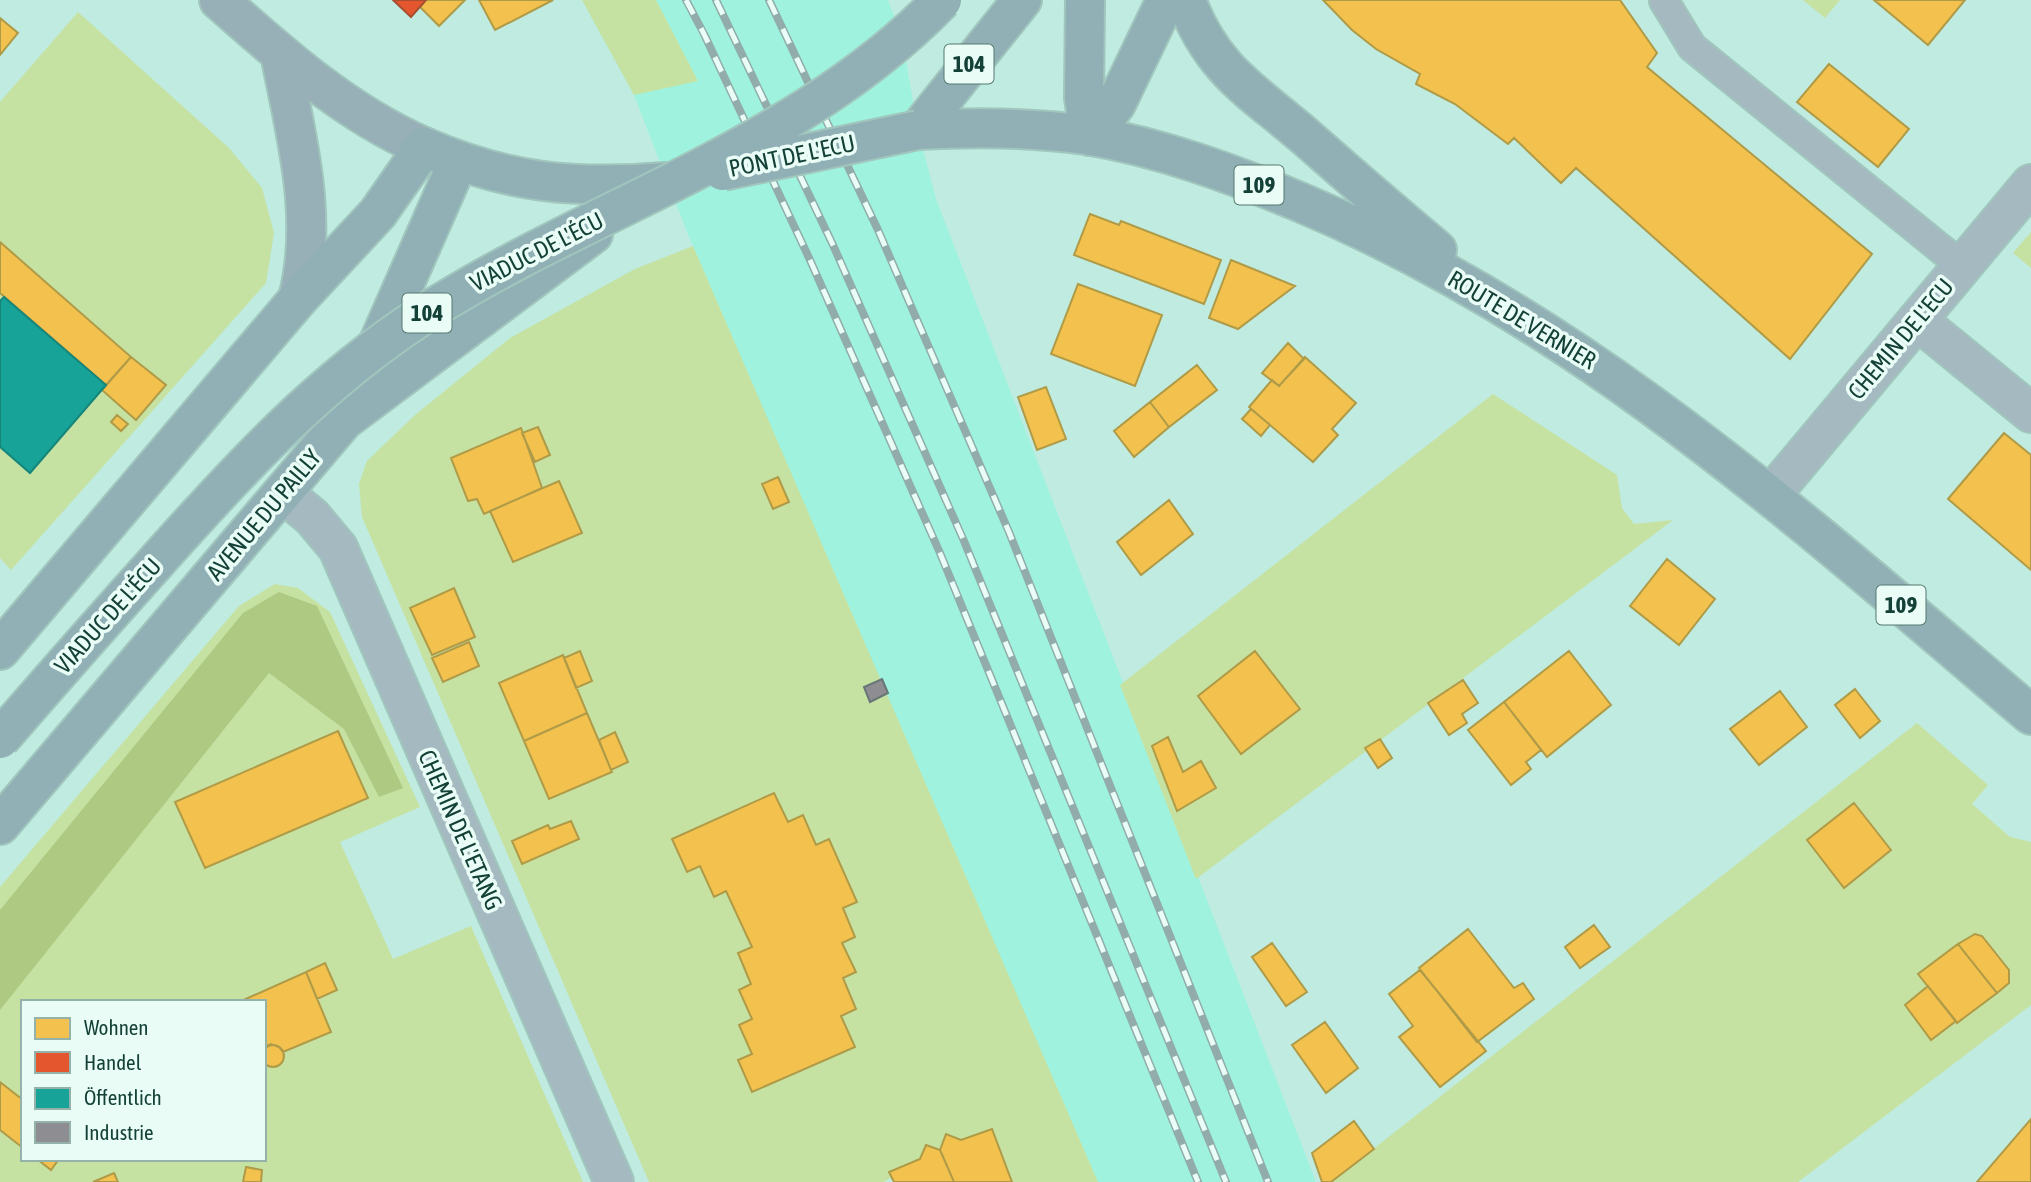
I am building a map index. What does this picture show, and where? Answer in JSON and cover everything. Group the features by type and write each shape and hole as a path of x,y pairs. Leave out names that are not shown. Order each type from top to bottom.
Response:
{"main road":[{"name":"109","path":"219,0 279,53 361,113 441,155 539,183 587,187 666,182"},
{"name":"VIADUC DE L'ÉCU","path":"0,739 248,461 344,371 453,296 695,173 783,123 864,68 942,0"},
{"name":"104","path":"918,130 1022,0"},
{"path":"1085,0 1084,98 1090,136"},
{"path":"1090,136 1116,104 1166,0"},
{"path":"1186,0 1206,44 1236,81 1294,127 1492,298"},
{"path":"279,53 307,199 307,251 298,299"},
{"name":"ROUTE DE VERNIER","path":"918,130 987,127 1090,136 1210,167 1364,228 1492,298 1637,393 1771,495 2031,715"},
{"name":"PONT DE L'ECU","path":"666,182 918,130"},
{"path":"4,635 298,299 378,212 441,155"},
{"name":"AVENUE DU PAILLY","path":"0,824 345,419 441,155"},
{"name":"104","path":"345,419 506,296 666,182"}],"street":[{"name":"CHEMIN DE L'ECU","path":"1771,495 2031,184"},
{"path":"1917,320 2031,413"},
{"name":"CHEMIN DE L'ETANG","path":"283,493 312,517 338,548 614,1182"}],"lane":[{"path":"1664,1 1692,47 1956,273"}],"shaded area":[{"path":"582,0 888,0 902,38 918,130 936,199 1316,1182 1091,1182 689,237 634,95"},
{"path":"582,0 656,0 698,81 634,95"},
{"path":"1803,0 1840,0 1825,18"},
{"path":"78,12 229,148 262,188 274,233 266,283 11,570 0,558 0,102"},
{"path":"2031,232 2031,268 2013,253"},
{"path":"693,246 1098,1182 954,1182 920,1159 884,1182 649,1182 362,517 359,484 367,461 415,415 510,338 635,269"},
{"path":"1493,394 1617,475 1622,508 1634,524 1673,520 1196,879 1120,685"},
{"path":"275,584 298,588 330,612 420,807 340,842 393,959 471,926 583,1182 0,1182 0,887 239,606"},
{"path":"279,592 317,606 403,788 379,797 344,729 269,673 0,1010 0,910 243,613"},
{"path":"1917,723 1988,785 1972,804 2010,837 2031,842 2031,1005 1798,1182 1331,1182"}],"building: Wohnen":[{"path":"426,0 465,0 439,26 420,7"},
{"path":"479,0 553,0 495,30"},
{"path":"1323,0 1620,0 1657,53 1647,67 1872,254 1790,359 1576,168 1561,183 1514,138 1508,144 1455,104 1416,84 1420,74 1376,49 1352,30"},
{"path":"1874,0 1965,0 1928,45"},
{"path":"0,18 18,33 0,55"},
{"path":"1829,64 1909,129 1878,167 1797,102"},
{"path":"1090,214 1119,225 1121,221 1221,260 1204,304 1074,255"},
{"path":"0,242 131,357 106,385 0,293"},
{"path":"1231,260 1295,286 1238,329 1209,318"},
{"path":"1078,284 1162,315 1135,386 1051,354"},
{"path":"1288,343 1304,359 1279,386 1262,373"},
{"path":"131,357 166,385 136,420 102,390"},
{"path":"1305,357 1356,403 1332,429 1338,435 1313,462 1249,407 1272,380 1279,386"},
{"path":"1197,365 1217,390 1169,427 1150,402"},
{"path":"1046,387 1066,439 1037,450 1018,397"},
{"path":"1150,402 1169,427 1134,457 1114,431"},
{"path":"1251,409 1270,425 1261,436 1242,419"},
{"path":"117,415 128,424 121,431 111,422"},
{"path":"538,427 550,455 535,462 522,433"},
{"path":"521,428 542,488 484,514 477,499 468,501 451,458"},
{"path":"2004,433 2031,455 2031,570 1948,499"},
{"path":"778,477 789,502 773,509 762,484"},
{"path":"559,481 582,533 513,562 490,511"},
{"path":"1169,500 1193,534 1141,575 1117,542"},
{"path":"1667,559 1715,599 1679,645 1630,606"},
{"path":"454,588 475,637 432,655 410,608"},
{"path":"469,642 479,666 443,682 432,658"},
{"path":"580,651 592,681 576,688 564,658"},
{"path":"1255,651 1300,709 1241,754 1198,696"},
{"path":"1569,651 1611,705 1547,757 1504,702"},
{"path":"563,655 587,713 524,741 499,683"},
{"path":"1463,680 1478,703 1462,714 1467,723 1449,735 1428,703"},
{"path":"1855,689 1880,721 1860,738 1835,705"},
{"path":"1780,691 1807,727 1759,765 1730,729"},
{"path":"1504,702 1541,750 1526,762 1531,769 1511,785 1468,730"},
{"path":"587,713 612,772 549,799 524,741"},
{"path":"338,731 368,798 205,868 175,802"},
{"path":"615,732 628,762 611,770 599,740"},
{"path":"1168,737 1183,772 1201,761 1216,788 1177,811 1152,746"},
{"path":"1380,739 1392,758 1378,768 1365,748"},
{"path":"774,793 788,822 803,815 816,845 829,839 857,902 843,908 855,937 842,943 856,972 843,978 856,1009 841,1016 855,1047 752,1092 738,1060 752,1054 739,1025 752,1019 739,990 751,984 738,953 752,947 726,891 714,897 700,866 687,872 672,839"},
{"path":"1854,803 1891,850 1844,888 1807,840"},
{"path":"571,821 579,839 522,864 512,841 548,825 550,829"},
{"path":"1594,925 1610,947 1580,968 1565,947"},
{"path":"1468,929 1514,988 1523,983 1534,999 1477,1042 1419,968"},
{"path":"1975,934 1982,936 2009,970 2009,983 1997,993 1958,944"},
{"path":"1272,943 1307,992 1286,1006 1252,957"},
{"path":"1958,944 1997,993 1957,1023 1918,974"},
{"path":"325,963 337,990 317,999 306,972"},
{"path":"1420,970 1486,1051 1440,1087 1399,1037 1413,1026 1389,994"},
{"path":"306,972 331,1032 283,1052 271,1044 266,1046 266,1000 243,1000"},
{"path":"1928,986 1956,1021 1931,1040 1905,1005"},
{"path":"1325,1022 1358,1068 1326,1093 1292,1045"},
{"path":"277,1046 283,1052 281,1064 273,1067 266,1064 266,1048"},
{"path":"0,1082 21,1098 21,1146 0,1130"},
{"path":"2031,1119 2031,1182 1977,1182"},
{"path":"1354,1121 1374,1149 1331,1182 1322,1182 1312,1153"},
{"path":"992,1129 1012,1182 954,1182 940,1150 946,1134 961,1140"},
{"path":"926,1145 940,1150 954,1182 894,1182 889,1172 920,1159"},
{"path":"40,1161 58,1161 51,1170"},
{"path":"246,1167 262,1170 261,1182 243,1182"},
{"path":"114,1173 118,1182 93,1182"}],"building: Handel":[{"path":"393,0 426,0 411,17"}],"building: Öffentlich":[{"path":"4,297 106,385 30,473 0,447 0,301"}],"building: Industrie":[{"path":"882,679 888,693 870,702 864,687"}],"railway":[{"path":"686,0 810,260 940,553 1198,1182"},
{"path":"716,0 833,245 964,541 1226,1182"},
{"path":"769,0 878,230 1009,532 1268,1182"}]}
